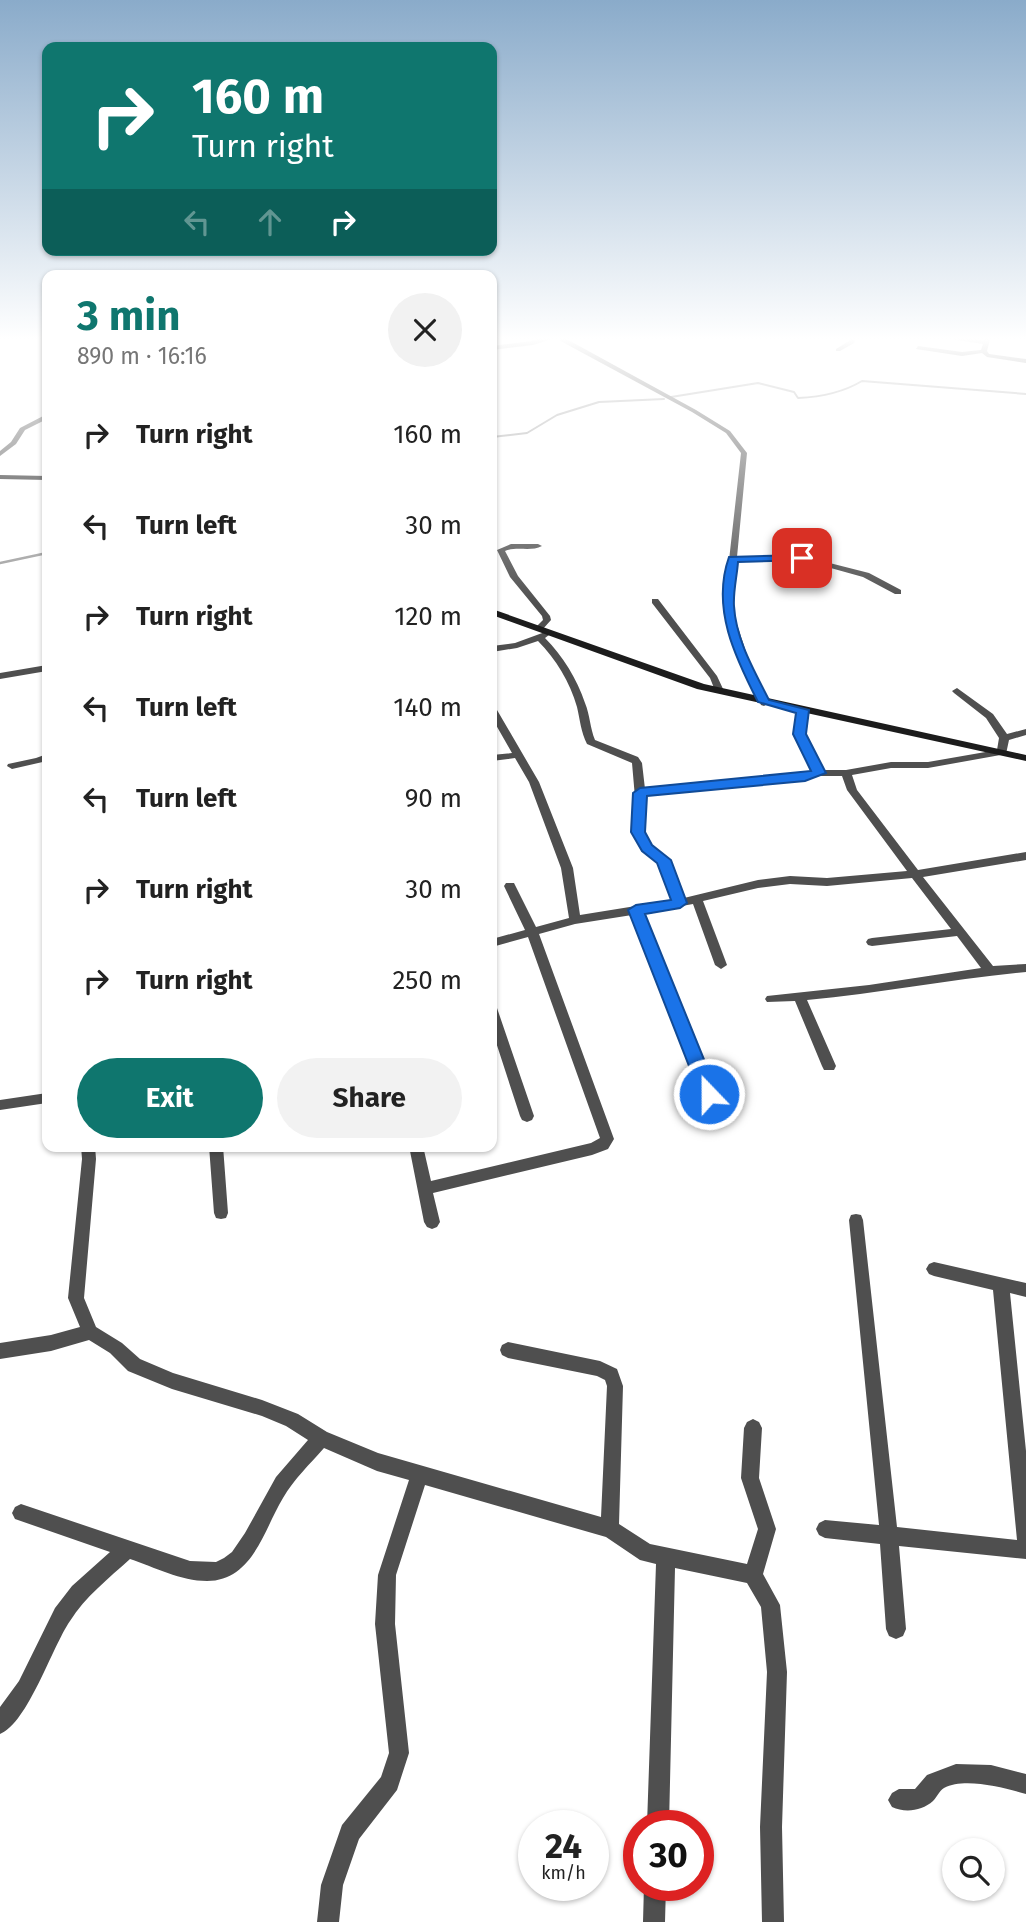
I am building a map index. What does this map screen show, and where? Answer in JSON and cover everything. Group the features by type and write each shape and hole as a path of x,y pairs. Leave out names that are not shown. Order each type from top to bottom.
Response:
{"street":[{"path":"0,454 14,443 16,435 26,426"},
{"path":"718,426 737,442 745,459 728,605 732,629 742,658 764,702"},
{"path":"0,477 42,478"},
{"path":"538,546 511,546 501,550 513,578 523,586 546,616 547,620 539,633"},
{"path":"733,559 802,558 818,561 866,575 898,592"},
{"path":"654,601 714,678 719,691"},
{"path":"497,614 539,633 559,658 581,704 584,724 591,742 634,759 637,763 640,793 638,832 647,848 663,860 680,903"},
{"path":"497,647 551,631 680,681 764,702 1026,758"},
{"path":"0,676 42,669"},
{"path":"957,691 990,716 1004,738 1002,751"},
{"path":"803,710 800,734 819,773"},
{"path":"497,719 534,782 567,868 575,920"},
{"path":"1004,738 1026,732"},
{"path":"640,793 796,778 819,773 846,773 891,765 939,764 1002,751"},
{"path":"497,757 516,755"},
{"path":"12,766 42,760"},
{"path":"846,773 852,790 990,971"},
{"path":"497,942 575,920 697,900 758,884 790,880 827,882 916,874 1026,856"},
{"path":"425,1189 592,1149 603,1145 607,1139 532,931 510,886"},
{"path":"697,900 721,965"},
{"path":"636,910 709,1094"},
{"path":"872,943 960,932"},
{"path":"771,999 1026,968"},
{"path":"799,996 829,1066"},
{"path":"497,1026 527,1116"},
{"path":"0,1105 42,1099"},
{"path":"88,1152 76,1298 90,1332 116,1348 134,1365 172,1381 262,1408 377,1462 610,1528 647,1553 753,1575"},
{"path":"216,1152 221,1213"},
{"path":"417,1152 432,1222"},
{"path":"856,1220 890,1536 896,1629"},
{"path":"934,1269 1026,1290"},
{"path":"1001,1286 1026,1540"},
{"path":"0,1351 51,1343 90,1332"},
{"path":"508,1350 600,1369 611,1375 615,1386 610,1528"},
{"path":"753,1428 750,1478 767,1529 753,1575 770,1605 777,1672 771,1827 773,1922"},
{"path":"21,1513 190,1570 214,1574 233,1564 246,1550 262,1512 282,1482 321,1438"},
{"path":"328,1922 332,1885 350,1833 390,1783 399,1753 385,1624 387,1575 419,1475"},
{"path":"825,1530 1026,1550"},
{"path":"0,1724 26,1688 62,1615 79,1593 127,1549"},
{"path":"658,1810 666,1556"},
{"path":"899,1800 915,1801 926,1797 933,1782 967,1773 1001,1777 1026,1784"},
{"path":"654,1922 655,1901"}],"waterway":[{"path":"497,436 527,433 539,426"},
{"path":"0,563 42,554"}],"route":[{"path":"709,1094 636,910 680,903 663,860 647,848 638,832 640,793 805,777 819,773 800,734 803,710 764,702 742,658 732,629 728,605 733,559 802,558"}]}
